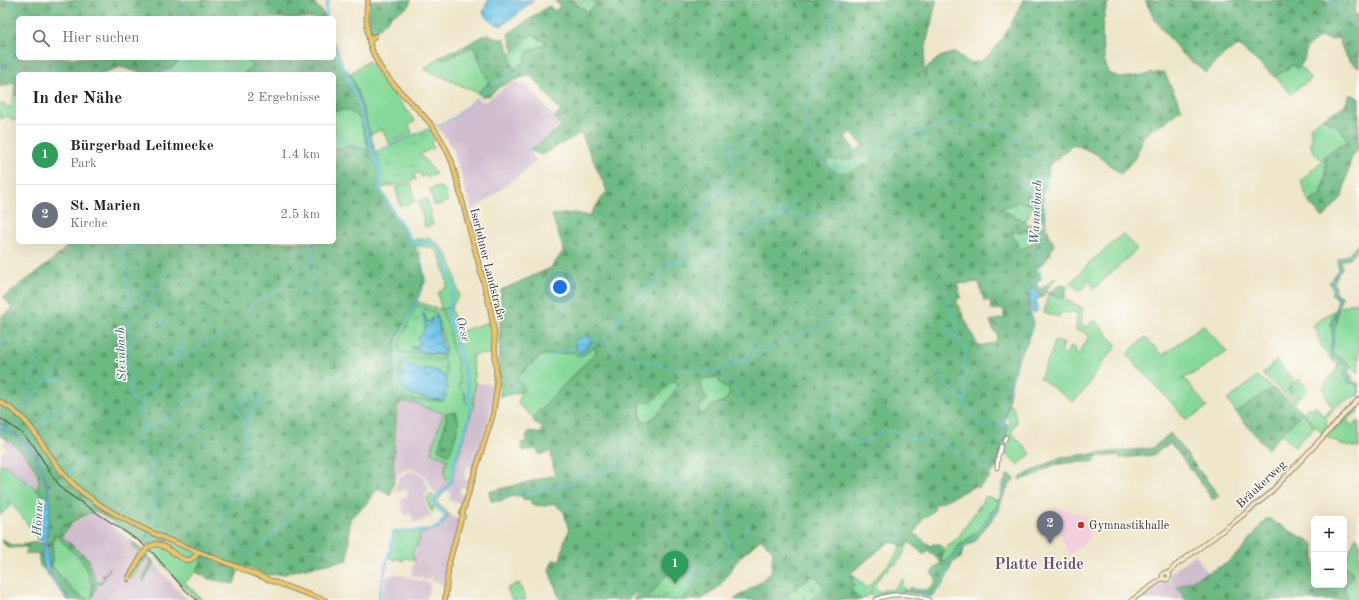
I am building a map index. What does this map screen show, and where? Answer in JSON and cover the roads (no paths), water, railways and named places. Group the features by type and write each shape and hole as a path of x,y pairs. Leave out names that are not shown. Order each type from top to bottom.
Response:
{"main road":[{"name":"Iserlohner Landstraße","path":"368,0 366,24 369,42 374,57 383,72 436,131 446,148 454,168 490,307 494,331 497,388 496,399 493,415 461,517 449,563 445,600"},
{"path":"363,28 366,24"},
{"path":"369,42 375,36"},
{"name":"Bräukerweg","path":"1132,600 1163,578 1168,579 1168,574 1175,566 1233,523 1268,494 1359,399"},
{"path":"0,402 15,412 31,427 57,466 75,485 104,508 128,521 198,552 285,587 325,600"},
{"path":"128,579 148,547 157,544 165,546 185,560 190,560 198,552"},
{"path":"192,549 195,556"}],"street":[{"path":"1004,442 1006,437"},
{"path":"997,468 1001,446"},
{"path":"875,600 899,594 929,600"}],"water":[{"path":"488,0 534,0 501,26 491,22 483,13"},
{"path":"1032,288 1040,295 1039,299 1036,299 1038,308 1035,313 1033,313 1029,306 1030,290"},
{"path":"422,315 425,315 427,322 430,323 433,316 438,319 444,355 411,348 413,346 417,348 420,342 418,339 426,327 424,323 425,319"},
{"path":"586,335 591,338 590,344 579,353 574,341"},
{"path":"403,360 413,367 430,369 439,372 446,378 447,389 445,392 446,396 443,401 416,396 404,390 400,381 403,372 401,362"},
{"path":"0,423 28,445 42,465 51,499 46,542 49,572 70,600 68,600 47,574 44,568 42,556 44,542 38,539 36,533 36,514 44,506 47,500 47,487 42,472 31,452 18,439 0,427"}],"waterway":[{"path":"12,0 17,16"},
{"path":"182,0 189,16"},
{"name":"Oese","path":"327,16 326,7 329,0"},
{"name":"Wannebach","path":"819,79 831,49 831,13 838,0"},
{"path":"1328,0 1336,5"},
{"path":"1337,6 1339,9 1338,14 1342,19 1355,26 1359,24"},
{"path":"0,71 16,49"},
{"name":"Oese","path":"336,52 355,94 381,175 379,188 413,243 430,242 440,248 445,258 453,283 453,294 448,312 449,320 455,334 458,350 464,367 469,395 469,417 455,460 452,479 449,485 434,500 435,505 446,516 438,527 432,529 424,531 394,531 378,600"},
{"path":"479,96 490,85 516,74 534,58"},
{"path":"218,60 229,72"},
{"name":"Wannebach","path":"818,82 807,108 804,125 811,144 819,158 832,168 855,165 870,157"},
{"path":"436,126 453,119 478,98"},
{"name":"Wannebach","path":"873,155 907,136 947,123 954,118 966,123"},
{"name":"Wannebach","path":"971,124 1011,131 1021,146 1039,159 1045,174 1048,185 1045,191 1042,190 1044,247 1039,251 1041,278 1029,289 1030,293"},
{"path":"425,130 430,128"},
{"path":"389,145 424,130"},
{"path":"609,334 614,330 613,325 616,326 620,321 615,320 620,317 621,313 634,300 645,293 645,287 653,286 658,282 658,275 665,263 668,262 672,264 675,261 678,264 679,259 682,257 681,251 685,249 684,245 688,244 685,241 690,238 688,234 690,230 697,224 696,221 708,207 708,203 711,202 712,196 717,194 716,190 731,166 740,158 741,154 746,148 746,143 753,134"},
{"path":"336,137 357,147 373,148"},
{"path":"732,141 730,149 732,164"},
{"path":"374,152 388,146"},
{"path":"709,173 717,189"},
{"path":"686,183 693,201 701,213"},
{"path":"716,193 733,192"},
{"path":"783,215 790,204 797,199"},
{"path":"756,203 755,211 759,225"},
{"path":"778,216 780,210 779,207"},
{"path":"690,261 701,261 702,257 704,258 707,256 706,253 708,250 724,252 723,247 728,246 730,241 735,239 740,233 744,234 753,229 755,225 764,225 769,221 769,219 793,213 808,216 824,216"},
{"path":"396,349 397,340 426,281 420,253 416,243"},
{"path":"123,244 123,248 125,250"},
{"name":"Steinbach","path":"124,310 127,307 126,302 130,298 127,287 128,283 125,275 125,252 129,247 136,244"},
{"path":"304,295 313,284 315,271 311,244"},
{"path":"113,247 117,252 125,255"},
{"path":"1359,247 1348,257 1340,260 1340,267 1337,271 1337,275 1331,282 1334,287 1333,294 1341,298 1338,302 1336,311 1331,352 1335,359 1339,362 1347,364 1345,378 1350,377 1349,383 1356,383 1359,386"},
{"path":"679,261 684,262"},
{"path":"249,307 261,298 278,290 297,271 313,262"},
{"path":"135,303 151,294 171,270"},
{"path":"133,299 142,289 144,283"},
{"path":"944,289 946,289 948,298 951,300 950,306 956,323 958,338 966,347 963,365 966,371 962,379 966,389 966,407 971,410 981,425 990,426 1002,424"},
{"path":"605,343 616,351 659,365 692,372 716,370 749,359 825,322 846,308 863,292"},
{"name":"Steinbach","path":"127,307 132,303"},
{"path":"415,305 422,315"},
{"path":"133,318 148,311 150,308 155,308 157,306"},
{"name":"Wannebach","path":"1002,444 1001,440 1005,436 1004,431 1006,428 1002,424 1006,419 1003,406 1004,403 1007,402 1009,387 1016,361 1020,355 1020,350 1032,329 1030,309"},
{"path":"132,339 168,319"},
{"name":"Steinbach","path":"128,320 127,374 132,381 130,384 130,392 128,393 138,402 138,412 142,419 139,433 139,448 142,449 142,454 144,455 143,457 145,461 151,464 152,467 152,471 149,474 153,482 155,514 152,531"},
{"path":"943,320 949,333 958,339"},
{"path":"33,329 40,326"},
{"path":"0,345 27,331"},
{"path":"145,415 143,410 142,395 148,389 156,385 155,377 158,369 164,363 177,357 190,355 208,340 222,335"},
{"path":"604,339 607,335"},
{"path":"591,338 596,338 600,341"},
{"path":"747,359 753,338"},
{"path":"502,394 553,355 575,348 580,354 594,344 603,342"},
{"path":"181,343 181,356"},
{"path":"175,347 176,357"},
{"path":"396,350 395,379 400,381"},
{"path":"29,399 26,391 36,365 36,351"},
{"path":"732,355 733,364"},
{"path":"23,412 29,399 38,392 43,383 51,376 61,357"},
{"path":"934,367 935,371 942,376 945,383 965,401"},
{"path":"719,370 723,373 743,401"},
{"path":"147,428 160,423 183,404 200,396 203,392 210,389 225,374"},
{"path":"48,379 59,380 65,375"},
{"path":"254,392 254,409"},
{"path":"245,394 248,408 252,413"},
{"path":"240,395 248,421"},
{"path":"240,549 226,528 220,506 228,504 230,494 237,481 238,476 236,474 238,470 236,465 242,458 242,448 244,445 242,442 245,428 247,427 253,409 256,409 260,395"},
{"path":"234,401 239,415 244,421 245,428"},
{"path":"232,403 236,407"},
{"path":"837,403 830,423 833,434 838,437 851,438 861,444 887,430 908,438 939,438"},
{"path":"43,421 55,406"},
{"path":"36,426 56,416 73,413"},
{"path":"17,428 19,423"},
{"path":"160,456 175,441 181,440 205,425"},
{"name":"Steinbach","path":"139,434 145,429"},
{"path":"26,436 30,433"},
{"path":"941,440 949,445 957,454 962,453 989,471"},
{"path":"79,461 80,456"},
{"name":"Steinbach","path":"152,468 154,466 154,460 158,458"},
{"path":"69,474 82,461"},
{"path":"499,497 512,494 533,494 550,485 567,486 571,484 577,475 602,473 633,461"},
{"path":"155,498 169,490 187,472"},
{"path":"59,483 63,481"},
{"path":"250,556 259,546 265,543 274,532 296,514 295,507 298,500 319,481"},
{"name":"Wannebach","path":"930,598 945,580 951,560 957,556 973,538 990,516 999,511 1000,508 998,504 1005,484"},
{"name":"Hönne","path":"49,489 55,485"},
{"path":"557,485 561,500 566,505 573,508"},
{"path":"722,515 733,486"},
{"path":"0,487 9,499"},
{"path":"231,499 239,496 246,490"},
{"path":"0,510 4,506 12,503 36,536"},
{"path":"683,586 694,576 717,562 727,550 729,541 721,517"},
{"path":"728,548 741,538 750,524"},
{"name":"Steinbach","path":"148,541 152,534"},
{"path":"893,535 905,544"},
{"path":"685,552 689,566 688,580"},
{"path":"846,571 853,579 866,588"},
{"path":"904,593 914,591 930,597"},
{"path":"874,596 880,595"},
{"path":"889,600 898,597"}],"railway":[{"path":"0,418 23,434 34,446 53,477 64,491 139,541 154,554 184,589 197,600"}],"place":[{"name":"Gymnastikhalle","path":"1081,525"},
{"name":"St. Marien","path":"1050,544"},
{"name":"Bürgerbad Leitmecke","path":"675,584"}],"district":[{"name":"Platte Heide","path":"1039,563"}]}
